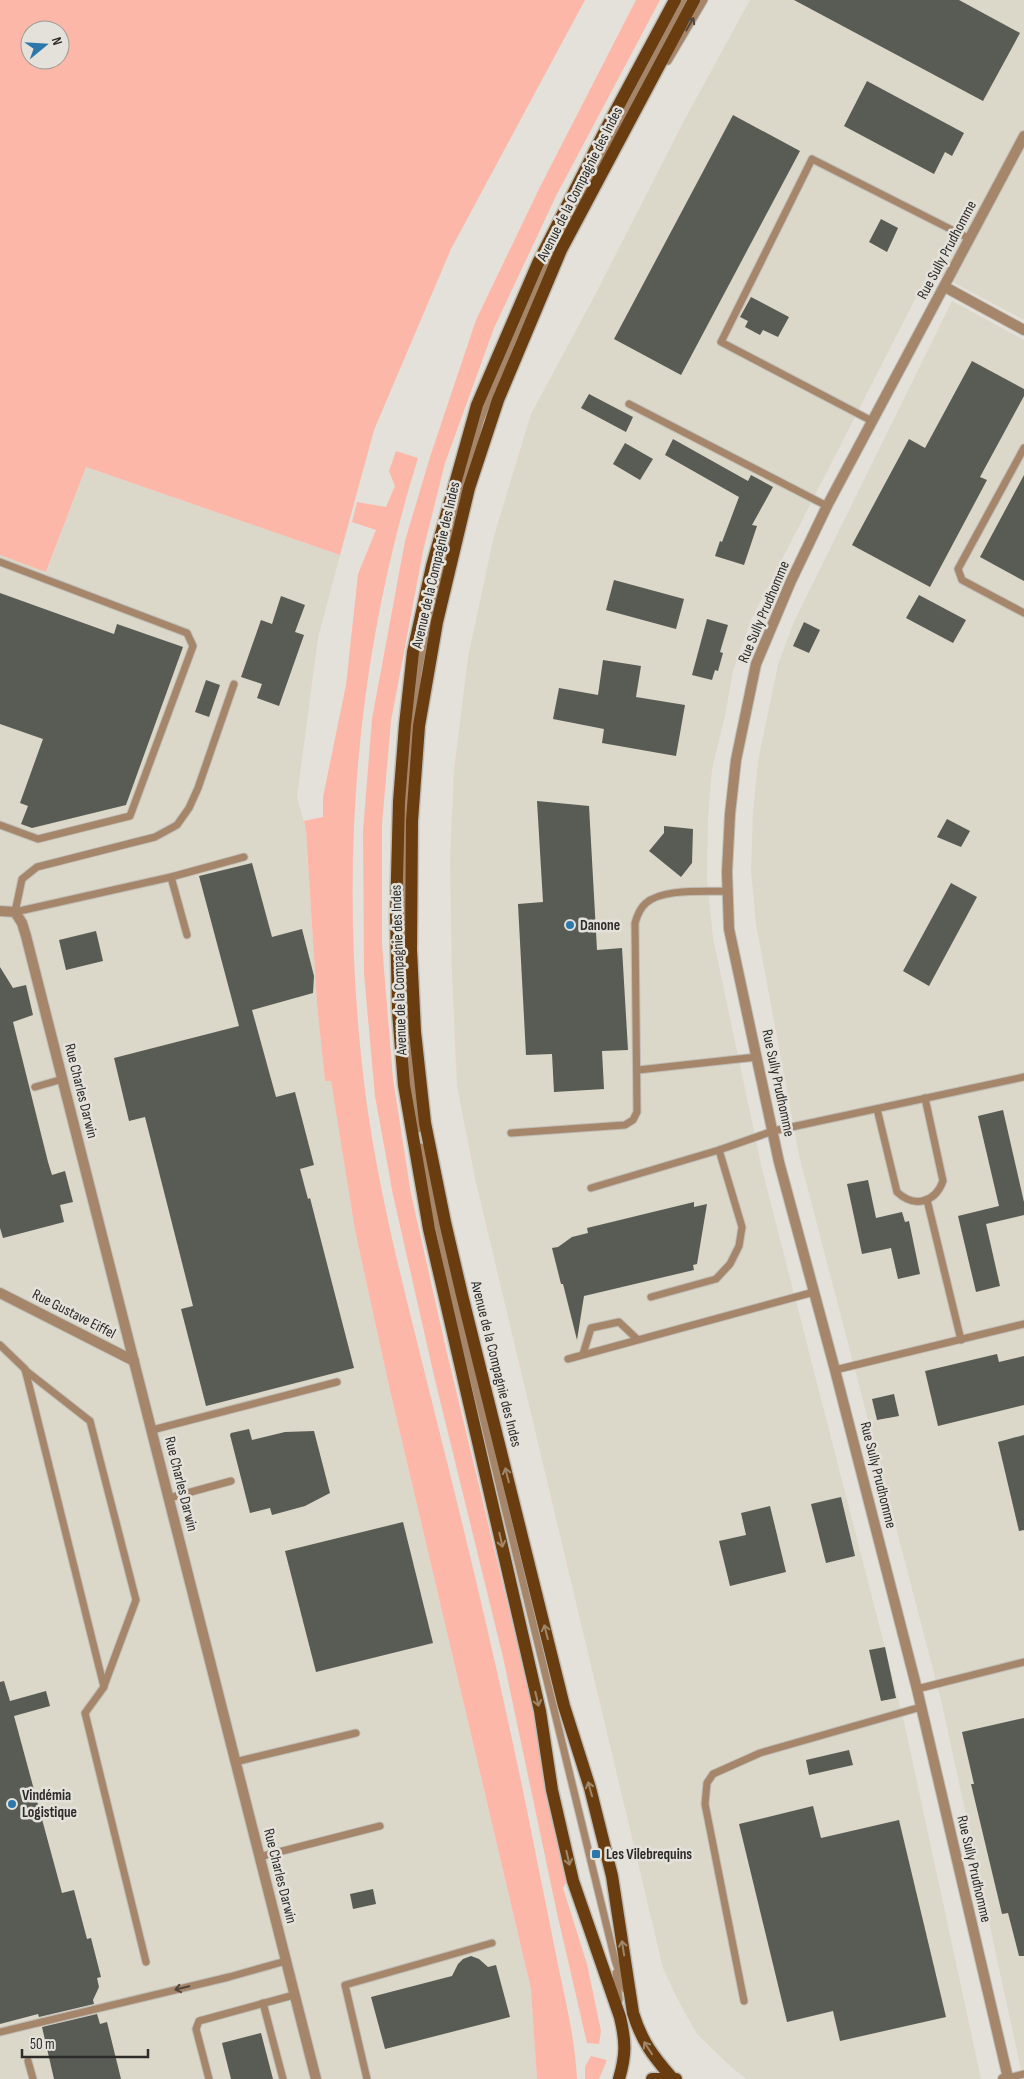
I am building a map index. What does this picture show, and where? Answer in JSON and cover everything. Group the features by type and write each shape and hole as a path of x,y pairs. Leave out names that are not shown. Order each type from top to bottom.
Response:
{"main road":[{"name":"Avenue de la Compagnie des Indes","path":"619,2079 625,2059 625,2039 620,2017 573,1881 552,1790 540,1711 429,1229 404,1076 398,1012 397,872 404,725 413,652 432,566 477,405 538,263 606,129 676,0"},
{"name":"Avenue de la Compagnie des Indes","path":"674,2079 652,2054 640,2034 633,2013 612,1876 590,1788 564,1706 445,1222 424,1114 415,1032 412,950 412,821 419,726 437,622 469,488 498,400 561,250 694,0"},
{"path":"652,2079 674,2079"}],"street":[{"name":"Rue Sully Prudhomme","path":"1005,2078 921,1708 835,1370 779,1162 729,929 726,872 736,760 756,664 787,590 827,506 1024,136"},
{"path":"945,287 1024,330"},
{"path":"0,911 15,912"},
{"name":"Rue Charles Darwin","path":"15,912 22,923 26,936 316,2079"},
{"name":"Rue Gustave Eiffel","path":"0,1293 134,1361"}],"lane":[{"name":"Avenue de la Compagnie des Indes","path":"615,1960 456,1307 418,1133 408,1047 405,977 404,899 406,825 409,761 417,683 430,610 480,421 557,239 683,0"},
{"path":"612,156 704,0"},
{"path":"872,421 721,342 812,158 970,240"},
{"path":"629,404 827,506"},
{"path":"1024,448 958,569 962,580 1024,613"},
{"path":"0,562 187,633 193,646 130,816 38,839 0,825"},
{"path":"234,684 198,788 189,808 177,825 155,837 37,867 22,879 15,912 171,877 244,857"},
{"path":"171,877 187,935"},
{"path":"511,1133 629,1123 637,1112 635,923 639,912 645,903 655,897 666,894 728,891"},
{"path":"638,1070 757,1057"},
{"path":"591,1188 719,1150 773,1131 1024,1077"},
{"path":"35,1086 63,1080"},
{"path":"877,1108 897,1192 910,1201 926,1200 934,1196 940,1189 943,1181 925,1098"},
{"path":"651,1297 716,1279 730,1264 739,1246 742,1227 719,1150"},
{"path":"926,1200 961,1340"},
{"path":"568,1359 814,1292"},
{"path":"584,1354 591,1328 619,1322 637,1339"},
{"path":"835,1370 1024,1324"},
{"path":"0,1345 25,1370 90,1421 136,1600 104,1687 85,1713 146,1962"},
{"path":"25,1370 104,1687"},
{"path":"152,1430 337,1382"},
{"path":"169,1498 232,1481"},
{"path":"916,1689 1024,1662"},
{"path":"744,2001 705,1804 707,1783 713,1774 760,1753 921,1708"},
{"path":"235,1762 356,1733"},
{"path":"259,1857 380,1826"},
{"path":"367,2079 345,1985 492,1943"},
{"path":"615,1960 620,2017"},
{"path":"615,1960 633,2013"},
{"path":"0,2032 229,1977 286,1961"},
{"path":"209,2079 196,2029 199,2021 294,1995"},
{"path":"263,2003 283,2079"},
{"path":"28,2060 33,2079"},
{"path":"1005,2078 1024,2074"}],"shaded area":[{"path":"0,0 585,0 451,249 374,430 340,555 86,467 46,572 0,555"},
{"path":"636,0 660,0 556,196 494,328 445,463 423,551 391,721 382,824 382,944 393,1079 411,1194 446,1349 533,1710 545,1790 567,1880 563,1888 587,1964 601,2031 599,2044 587,2043 557,1913 503,1657 435,1380 393,1195 375,1096 364,974 363,831 372,719 405,541 430,457 476,320 540,187"},
{"path":"750,0 1024,0 1024,320 930,270 751,620 733,671 725,716 712,769 708,817 707,879 713,938 762,1169 904,1722 981,2079 746,2079 697,2034 680,2004 663,1968 475,1178 457,1086 450,860 454,771 468,657 494,536 531,414 594,297 686,117"},
{"path":"952,301 1024,340 1024,2069 1021,2070 942,1704 799,1155 756,924 751,870 753,813 758,761 778,665 793,624"},
{"path":"396,451 418,458 396,537 379,616 366,695 357,775 353,855 353,936 366,1098 379,1176 395,1253 470,1557 516,1759 570,2021 577,2079 537,2079 531,1989 389,1386 355,1230 331,1081 325,1081 317,1004 304,821 323,817 323,797 346,685 358,574 376,530 352,522 357,502 386,507 395,486 389,471"},
{"path":"86,467 340,555 318,638 297,797 306,830 317,1004 325,1081 331,1081 355,1230 389,1386 531,1989 537,2079 0,2079 0,555 47,571"},
{"path":"591,2056 607,2060 599,2079 585,2079 585,2067"}],"building":[{"path":"794,0 959,0 1020,33 983,101"},
{"path":"867,81 964,133 952,156 945,152 934,174 844,126"},
{"path":"733,115 800,151 681,375 614,339"},
{"path":"881,219 898,228 887,252 869,242"},
{"path":"751,297 789,317 778,337 763,330 760,335 745,327 748,321 740,317"},
{"path":"972,361 1024,389 1024,396 980,477 987,480 930,587 852,545 909,439 925,448"},
{"path":"589,394 633,417 626,432 581,408"},
{"path":"673,439 748,481 751,475 773,487 752,525 757,526 744,565 715,556 739,497 665,455"},
{"path":"625,443 653,459 640,480 613,464"},
{"path":"1024,475 1024,581 980,557"},
{"path":"614,580 684,599 676,629 606,610"},
{"path":"0,593 114,634 117,624 183,647 126,805 32,828 21,824 28,806 20,803 43,739 0,724"},
{"path":"919,595 966,620 953,643 906,618"},
{"path":"281,596 305,605 295,632 304,635 279,706 257,698 262,684 241,677 261,620 272,624"},
{"path":"707,619 728,625 720,652 723,653 718,671 715,670 712,680 692,675"},
{"path":"804,622 820,630 809,653 793,646"},
{"path":"603,660 641,666 636,697 685,705 676,756 602,743 604,729 553,719 559,688 598,695"},
{"path":"206,680 220,685 209,717 195,712"},
{"name":"Danone","path":"537,801 589,806 597,950 622,948 628,1050 602,1051 604,1089 554,1092 552,1054 526,1055 518,904 543,902"},
{"path":"947,819 970,831 961,847 937,837"},
{"path":"664,826 693,829 692,863 681,877 649,851 664,833"},
{"path":"252,863 272,937 302,929 314,976 313,993 252,1010 276,1097 295,1092 314,1165 300,1169 308,1199 310,1198 354,1368 206,1406 181,1309 193,1306 145,1117 129,1121 114,1058 239,1026 199,876"},
{"path":"951,883 977,897 929,986 903,971"},
{"path":"96,931 103,961 66,970 59,940"},
{"path":"0,967 13,988 26,985 33,1015 13,1022 52,1175 65,1171 73,1202 60,1205 64,1222 3,1238 0,1228"},
{"path":"1003,1110 1024,1202 1024,1215 986,1224 1000,1286 976,1292 958,1216 999,1206 978,1116"},
{"path":"868,1180 876,1218 902,1212 905,1222 909,1221 920,1274 898,1279 891,1248 862,1254 847,1184"},
{"path":"694,1202 694,1207 707,1204 697,1264 693,1265 694,1270 584,1296 577,1340 552,1248 558,1247 572,1237 588,1233 587,1228"},
{"path":"997,1354 999,1362 1024,1356 1024,1405 938,1426 925,1371"},
{"path":"894,1394 899,1416 877,1420 872,1399"},
{"path":"249,1429 252,1440 285,1432 314,1431 330,1493 305,1506 272,1515 270,1508 250,1513 230,1435 231,1433"},
{"path":"1024,1435 1024,1530 1019,1531 998,1442"},
{"path":"841,1497 855,1556 826,1563 811,1504"},
{"path":"770,1506 786,1572 730,1586 719,1541 746,1535 741,1513"},
{"path":"403,1522 433,1643 316,1672 285,1551"},
{"path":"885,1647 896,1698 881,1701 869,1650"},
{"name":"Vindémia Logistique","path":"4,1681 10,1701 46,1691 50,1706 14,1716 62,1893 74,1890 87,1939 91,1938 101,1977 97,1978 99,1987 93,2000 94,2004 39,2017 38,2014 0,2024 0,1682"},
{"path":"1024,1718 1024,1956 1019,1956 1008,1913 1002,1914 971,1784 974,1784 962,1732"},
{"path":"849,1750 853,1765 809,1775 806,1760"},
{"path":"813,1806 821,1838 899,1820 946,2017 840,2041 833,2011 787,2022 739,1824"},
{"path":"373,1889 376,1904 353,1909 350,1894"},
{"path":"471,1956 479,1959 488,1967 496,1965 510,2017 385,2049 371,1997 452,1976 458,1964 463,1959"},
{"path":"97,2014 100,2024 107,2022 121,2079 54,2079 42,2027"},
{"path":"261,2033 273,2079 231,2079 222,2043"}],"place":[{"name":"Danone","path":"570,925"},
{"name":"Vindémia Logistique","path":"12,1804"},
{"name":"Les Vilebrequins","path":"596,1854"}]}
